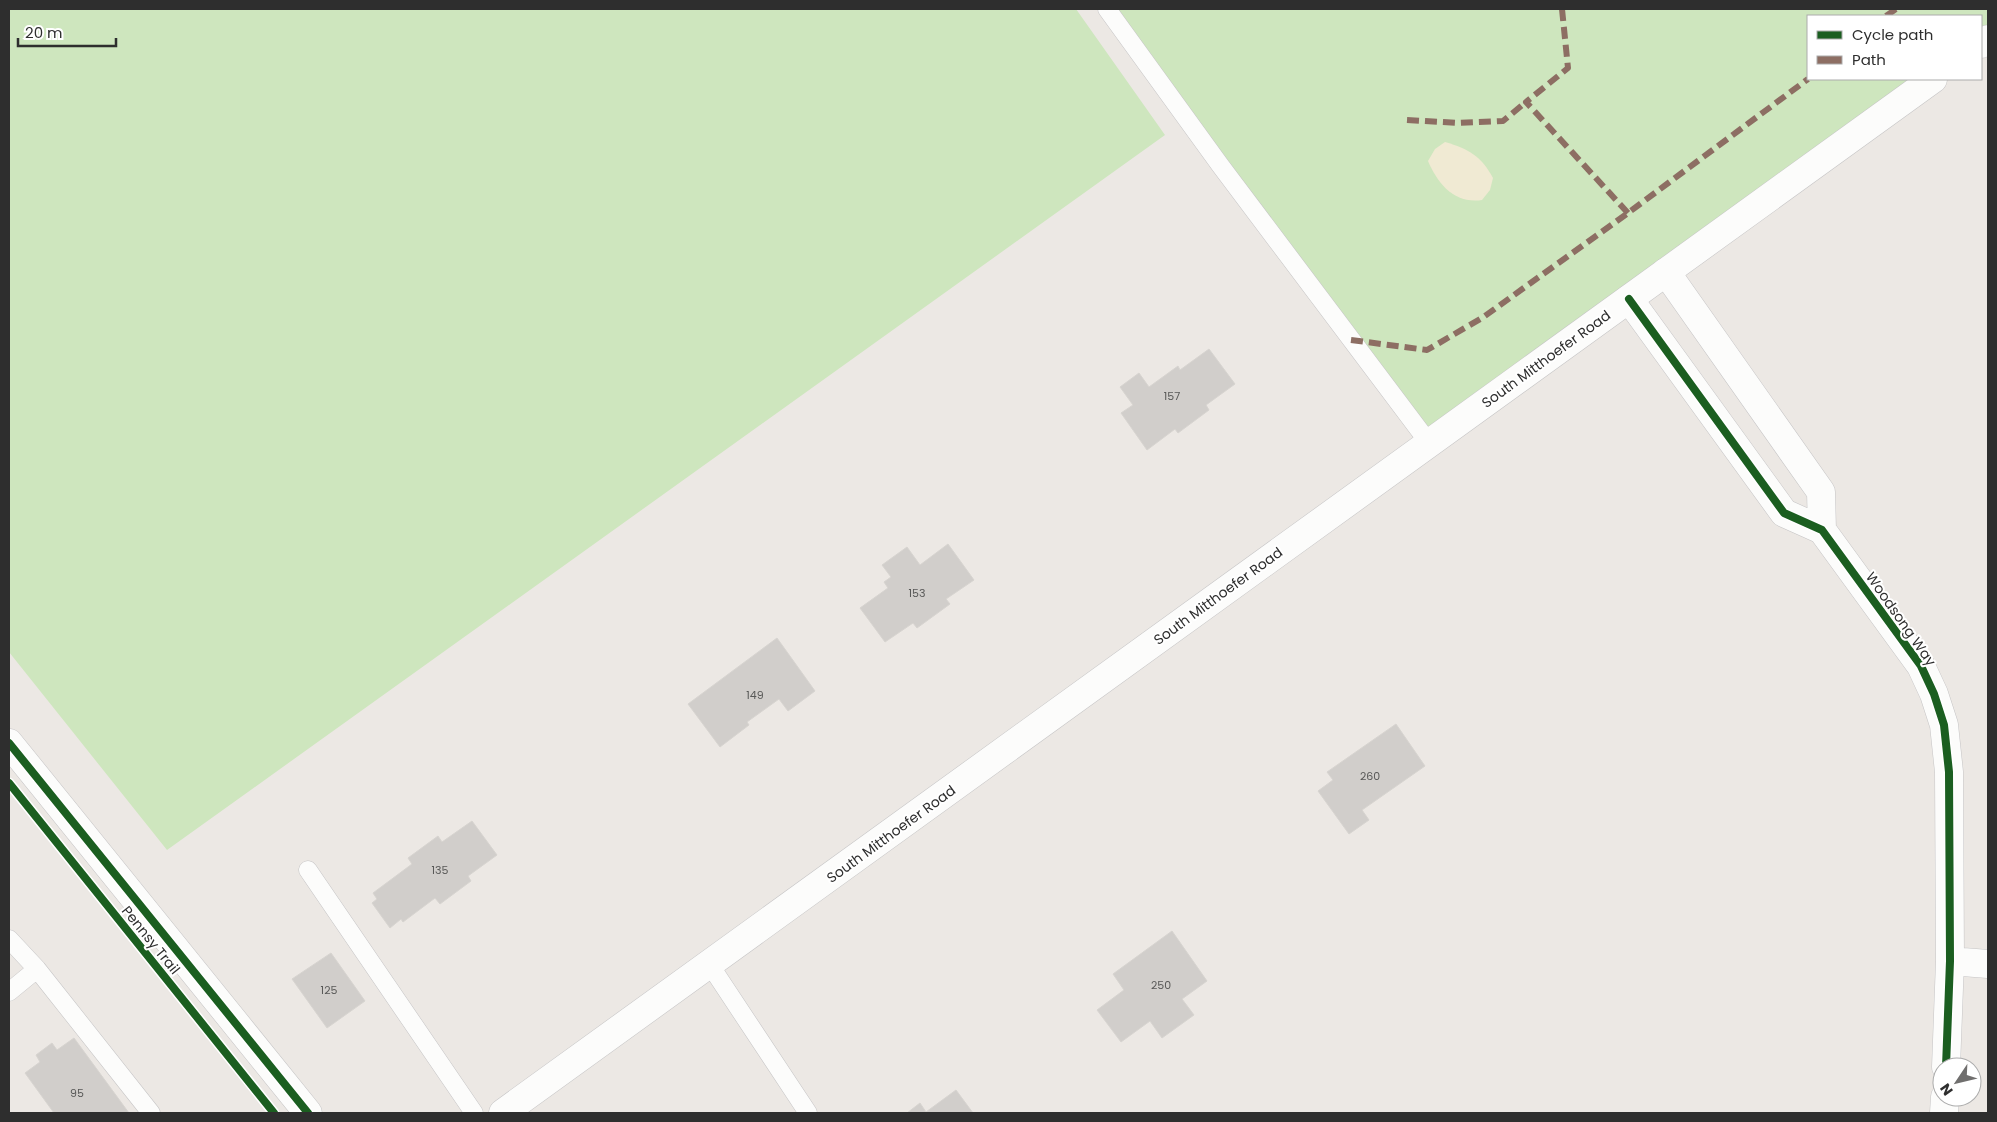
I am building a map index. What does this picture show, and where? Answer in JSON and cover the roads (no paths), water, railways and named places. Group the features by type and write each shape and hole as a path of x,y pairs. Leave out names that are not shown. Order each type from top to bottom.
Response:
{"main road":[{"name":"South Mitthoefer Road","path":"504,1113 1932,80"},
{"path":"1666,272 1822,492 1822,530"},
{"name":"Woodsong Way","path":"1629,299 1784,513 1822,530 1921,666 1934,694 1944,725 1949,772 1950,961 1946,1057"},
{"path":"9,743 308,1113"},
{"path":"1950,961 1988,964"}],"lane":[{"path":"1107,9 1226,173 1429,443"},
{"path":"308,870 474,1113"},
{"path":"9,939 37,969 151,1113"},
{"path":"710,965 808,1113"},
{"path":"9,992 37,969"}]}
